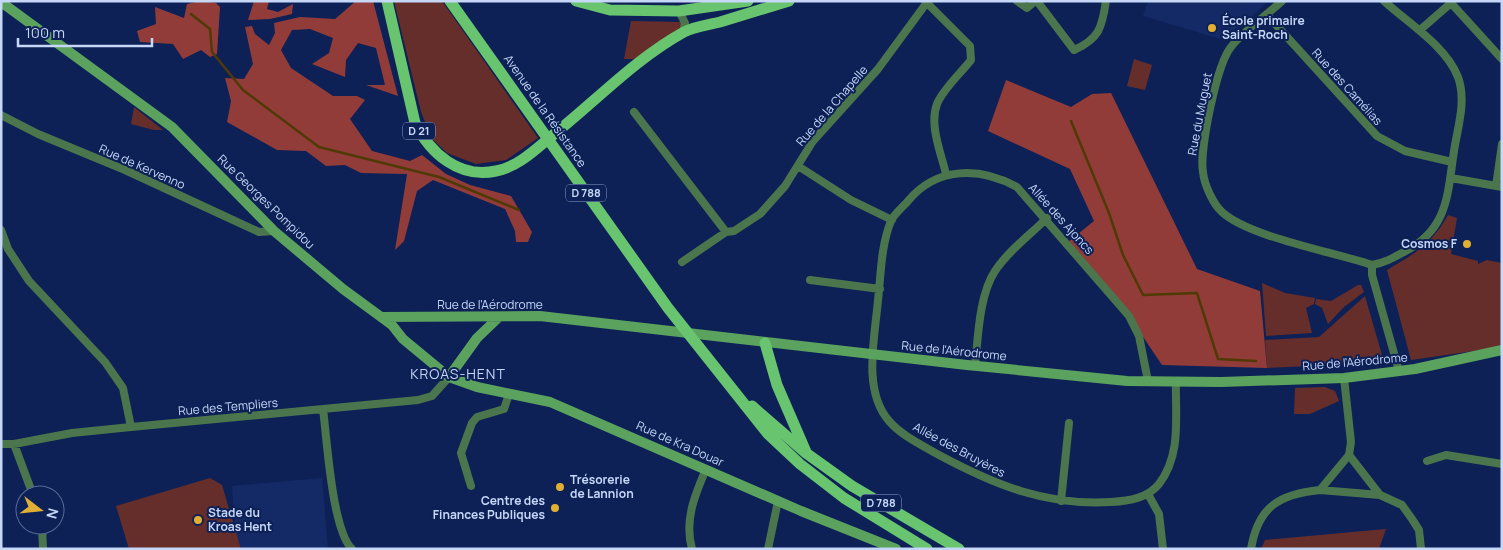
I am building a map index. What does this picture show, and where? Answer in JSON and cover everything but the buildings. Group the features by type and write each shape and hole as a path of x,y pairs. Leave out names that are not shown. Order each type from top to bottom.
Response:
{"main road":[{"name":"D 21","path":"387,1 415,123 424,141 435,154 447,162 476,172 496,171 515,164 569,122 624,74 683,33"},
{"name":"Avenue de la Résistance","path":"450,1 668,308 768,434 800,464 844,498 927,549"},
{"path":"576,1 610,10 679,11 748,1"},
{"path":"683,33 789,1"},
{"path":"765,343 777,385 806,454"},
{"name":"Avenue de la Résistance","path":"725,382 806,454 852,486 959,549"}],"street":[{"path":"1017,1 1027,8 1036,1 1074,50 1090,43 1103,24 1106,1"},
{"name":"Rue du Muguet","path":"1282,1 1231,47 1220,68 1209,118 1202,172 1210,193 1222,212 1244,226 1372,265"},
{"path":"1384,1 1420,30 1438,48 1458,76 1462,93 1446,208 1439,222 1414,247 1382,263 1372,265 1372,275 1399,370"},
{"name":"Rue Georges Pompidou","path":"1,2 172,128 274,231 343,289 392,325 403,339 449,376"},
{"path":"926,2 970,46 971,60 938,102 934,115 936,138 946,174"},
{"name":"Rue de la Chapelle","path":"682,262 726,232 734,231 760,214 785,186 813,141 878,69 926,2"},
{"path":"1420,30 1451,3 1502,59"},
{"path":"679,11 685,23 683,33"},
{"name":"Rue des Camélias","path":"1267,15 1377,136 1405,151 1452,162"},
{"path":"634,112 726,232"},
{"name":"Rue de Kervenno","path":"1,115 38,134 125,170 259,232 274,231"},
{"path":"1451,178 1499,186 1502,144"},
{"path":"798,166 851,200 892,220"},
{"name":"Allée des Ajoncs","path":"873,355 883,254 892,220 912,196 931,180 946,174 970,173 1000,178 1017,187 1047,218 1129,316 1139,336 1148,381"},
{"path":"975,366 987,288 994,273 1003,260 1047,218"},
{"path":"1,230 8,249 29,281 105,362 123,388 131,427"},
{"path":"810,280 880,289"},
{"name":"Rue de l'Aérodrome","path":"381,317 540,316 975,366 1148,381 1344,378 1399,370 1502,350"},
{"path":"403,317 399,329 403,339"},
{"path":"449,376 477,338 499,317"},
{"name":"Allée des Bruyères","path":"873,355 874,394 888,421 914,441 996,484 1061,501 1087,504 1125,501 1148,494"},
{"name":"Rue des Templiers","path":"1,444 14,444 72,433 418,400 432,396 449,376"},
{"name":"Rue de Kra Douar","path":"449,376 477,387 550,402 778,501 894,548"},
{"path":"1320,490 1349,454 1351,442 1344,378"},
{"path":"1163,549 1159,514 1148,494 1158,484 1171,465 1174,455 1176,381"},
{"path":"471,486 461,453 472,423 477,417 504,409 509,394"},
{"path":"324,409 336,502 343,534 352,549"},
{"path":"1061,501 1069,423"},
{"path":"14,444 29,485"},
{"path":"1349,454 1380,495"},
{"path":"1426,461 1446,455 1502,464"},
{"path":"692,549 689,528 691,508 706,470"},
{"path":"1251,549 1254,529 1267,510 1286,496 1320,490 1380,495 1402,505 1419,530 1421,549"},
{"path":"768,549 778,501"},
{"path":"42,535 43,549"}],"shaded area":[{"path":"201,1 216,3 220,7 217,54 210,57 201,50 183,59 173,44 140,42 137,31 156,24 155,7 184,18 187,4"},
{"path":"254,1 269,1 267,9 278,12 293,4 292,14 270,19 248,20"},
{"path":"356,1 373,1 398,96 366,85 385,85 376,48 358,43 346,60 345,77 312,64 329,53 333,38 310,29 292,30 281,50 291,68 333,96 357,96 365,100 350,119 372,151 410,161 422,155 446,174 470,185 511,196 532,232 528,242 516,242 515,231 505,209 433,180 417,191 404,241 395,250 407,174 361,173 345,165 326,166 306,151 277,150 227,122 231,101 225,78 244,79 253,64 245,27 252,26 255,34 269,45 275,33 274,23 300,17 335,19"},
{"path":"394,1 442,1 538,138 506,160 476,164 447,153 432,139 421,112"},
{"name":"École primaire Saint-Roch","path":"1148,1 1268,1 1227,41 1143,16"},
{"path":"631,21 680,22 683,24 682,27 636,59 624,59"},
{"path":"1134,59 1152,65 1145,90 1127,86"},
{"path":"1006,80 1071,107 1092,94 1111,93 1197,269 1260,291 1267,368 1162,365 1129,316 1068,242 1094,221 1070,169 988,131"},
{"path":"134,107 163,130 154,130 131,124"},
{"path":"1448,215 1457,218 1451,254 1478,261 1478,264 1487,260 1502,263 1502,347 1411,360 1387,270 1429,241 1436,234"},
{"path":"1262,283 1285,293 1315,298 1314,304 1306,308 1312,333 1266,336"},
{"path":"1361,285 1364,292 1344,307 1328,324 1322,308 1315,304 1316,299 1331,301"},
{"path":"1365,296 1382,355 1379,363 1267,368 1265,340 1319,337"},
{"path":"1325,387 1335,391 1339,401 1310,414 1294,414 1295,388"},
{"path":"210,478 222,485 241,549 129,549 116,506"},
{"path":"322,478 328,549 241,549 235,530 232,486"},
{"path":"1386,529 1379,549 1261,549 1265,540"}],"waterway":[{"path":"191,14 210,29 212,52 243,90 319,147 439,177 519,210"},
{"path":"1071,121 1109,213 1123,255 1143,295 1197,293 1218,359 1256,361"}],"place":[{"name":"École primaire Saint-Roch","path":"1212,28"},
{"name":"Cosmos F","path":"1467,244"},
{"name":"Trésorerie de Lannion","path":"560,487"},
{"name":"Centre des Finances Publiques","path":"555,508"},
{"name":"Stade du Kroas Hent","path":"198,520"}],"district":[{"name":"KROAS-HENT","path":"458,374"}]}
